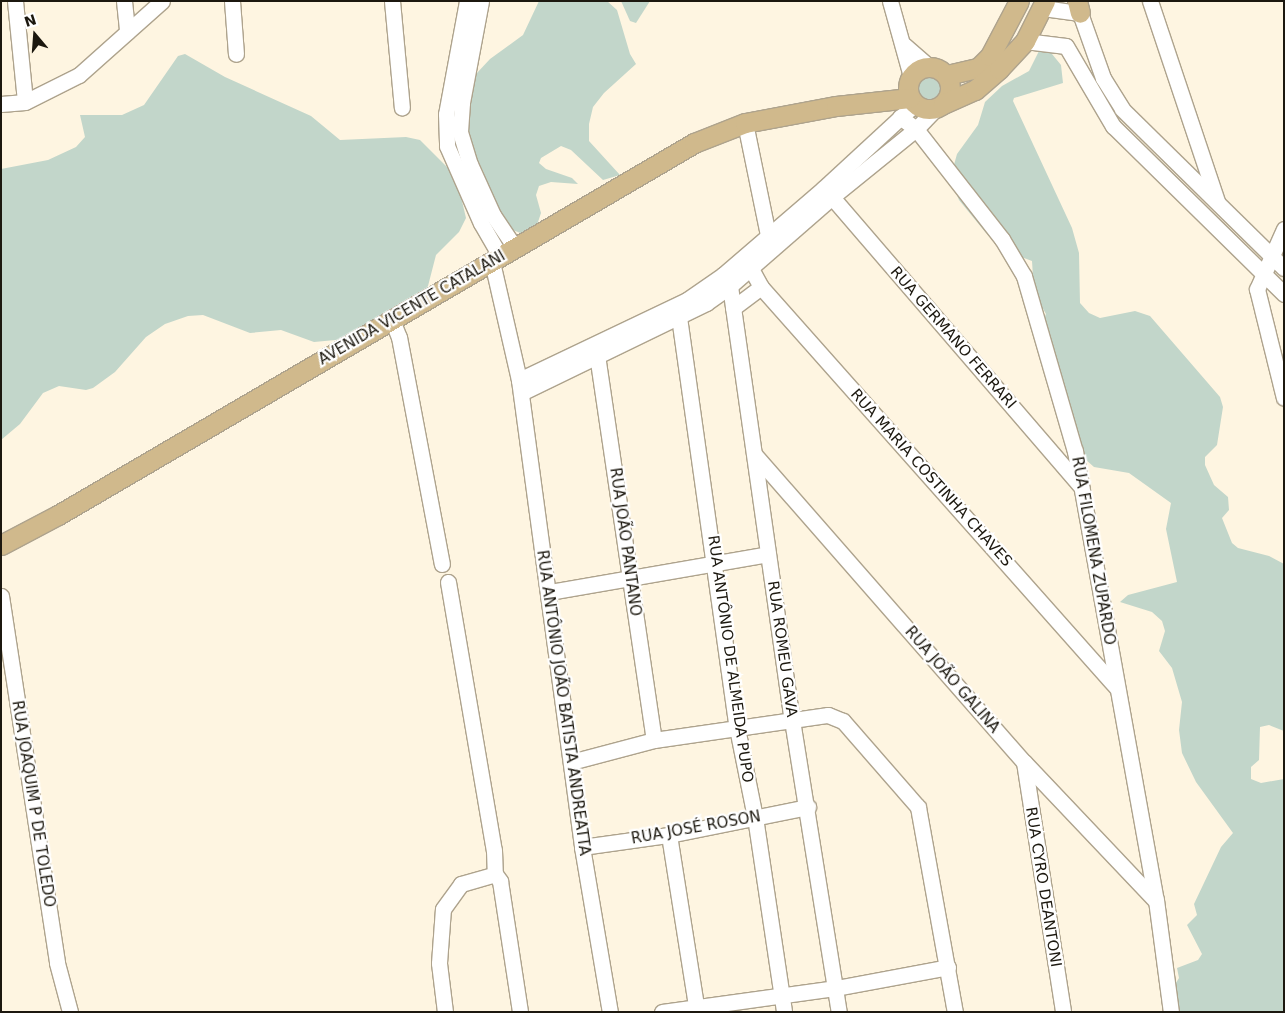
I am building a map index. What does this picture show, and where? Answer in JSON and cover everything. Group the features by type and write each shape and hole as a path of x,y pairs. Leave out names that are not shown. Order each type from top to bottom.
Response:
{"main road":[{"path":"948,75 978,68 990,56 1015,8 1044,5"},
{"path":"939,106 950,93 948,75 940,69 928,66 911,90 921,108 939,106 975,90 1025,41 1044,5"},
{"name":"AVENIDA VICENTE CATALANI","path":"1,545 503,256 694,143 746,123 911,90"}],"street":[{"path":"15,1 24,102"},
{"path":"124,1 127,32"},
{"path":"1,104 24,102 79,75 162,1"},
{"path":"232,1 236,54"},
{"path":"392,1 402,108"},
{"path":"468,1 446,114 447,146 467,193 503,256"},
{"path":"481,1 462,103 460,132 470,164 493,214 503,256"},
{"path":"520,386 676,312 750,267 828,192 900,117 911,90 904,45 890,1"},
{"path":"1150,1 1200,158 1219,206"},
{"path":"1044,5 1078,7 1103,78 1122,109 1181,170 1284,268"},
{"path":"1025,41 1066,46 1113,126 1261,274 1284,294"},
{"path":"904,45 928,66"},
{"path":"726,281 768,235 916,128 939,106"},
{"name":"RUA FILOMENA ZUPARDO","path":"900,117 916,128 1002,239 1024,276 1075,451 1116,687 1156,900 1171,1012"},
{"path":"746,123 768,235"},
{"path":"1181,170 1200,158"},
{"name":"RUA GERMANO FERRARI","path":"828,192 1082,488"},
{"path":"1209,222 1219,206"},
{"path":"1284,229 1261,274 1257,300 1284,398"},
{"name":"RUA ANTÔNIO JOÃO BATISTA ANDREATTA","path":"503,256 582,847 610,1012"},
{"name":"RUA MARIA COSTINHA CHAVES","path":"750,267 761,287 1116,687"},
{"name":"RUA ROMEU GAVA","path":"726,281 733,308 792,720 808,807 840,1012"},
{"path":"733,308 761,287"},
{"name":"RUA ANTÔNIO DE ALMEIDA PUPO","path":"676,312 716,564 737,728 755,817 784,1012"},
{"path":"392,320 399,338 442,564"},
{"name":"RUA JOÃO PANTANO","path":"596,350 654,740"},
{"name":"RUA JOÃO GALINA","path":"755,455 1024,762 1156,900"},
{"path":"549,592 768,554"},
{"path":"448,582 520,1012"},
{"name":"RUA JOAQUIM P DE TOLEDO","path":"1,596 57,962 70,1012"},
{"path":"571,762 654,740 828,714 843,720 914,801 921,816 955,1012"},
{"name":"RUA CYRO DEANTONI","path":"1024,762 1063,1012"},
{"name":"RUA JOSÉ ROSON","path":"582,847 669,835 808,807"},
{"path":"669,835 696,1006"},
{"path":"445,1012 439,963 443,909 461,884 497,878"},
{"path":"662,1012 836,988 948,967"}],"green space":[{"path":"539,1 607,1 617,10 630,54 636,64 604,93 593,107 589,124 589,141 620,175 603,180 571,150 561,146 541,158 539,163 546,169 572,178 578,184 551,182 539,186 536,195 541,213 537,225 523,234 510,229 497,215 483,171 469,144 469,127 462,111 476,74 490,59 523,35"},
{"path":"621,1 650,1 636,23 630,21"},
{"path":"1043,43 1061,65 1063,83 1014,98 1013,101 1072,228 1079,253 1080,303 1089,313 1100,318 1135,311 1150,316 1220,397 1223,407 1217,445 1205,457 1205,465 1214,485 1228,497 1229,510 1222,518 1232,543 1238,548 1269,556 1284,564 1284,731 1269,725 1260,727 1259,760 1251,767 1251,779 1261,783 1284,779 1284,1012 1169,1012 1170,992 1179,978 1177,968 1198,960 1202,954 1187,925 1197,915 1194,904 1221,847 1233,833 1196,782 1182,753 1179,730 1182,702 1172,668 1159,651 1165,631 1162,621 1152,612 1120,602 1128,595 1177,582 1166,529 1171,503 1129,473 1094,467 1077,452 1040,326 1046,314 1034,293 1032,261 1005,251 986,233 959,200 950,179 957,154 978,125 985,102 1002,86 1029,71"},
{"path":"185,54 225,77 311,116 340,140 406,137 420,140 448,168 458,184 466,218 459,232 436,255 428,286 418,301 346,339 314,342 281,330 250,333 203,315 188,316 165,324 146,337 115,372 93,388 86,390 59,386 43,393 20,424 1,440 1,169 48,160 76,147 85,137 80,115 122,115 144,105 178,56"},
{"path":"930,75 939,79 943,88 939,97 930,101 921,97 917,88 921,79"}]}
